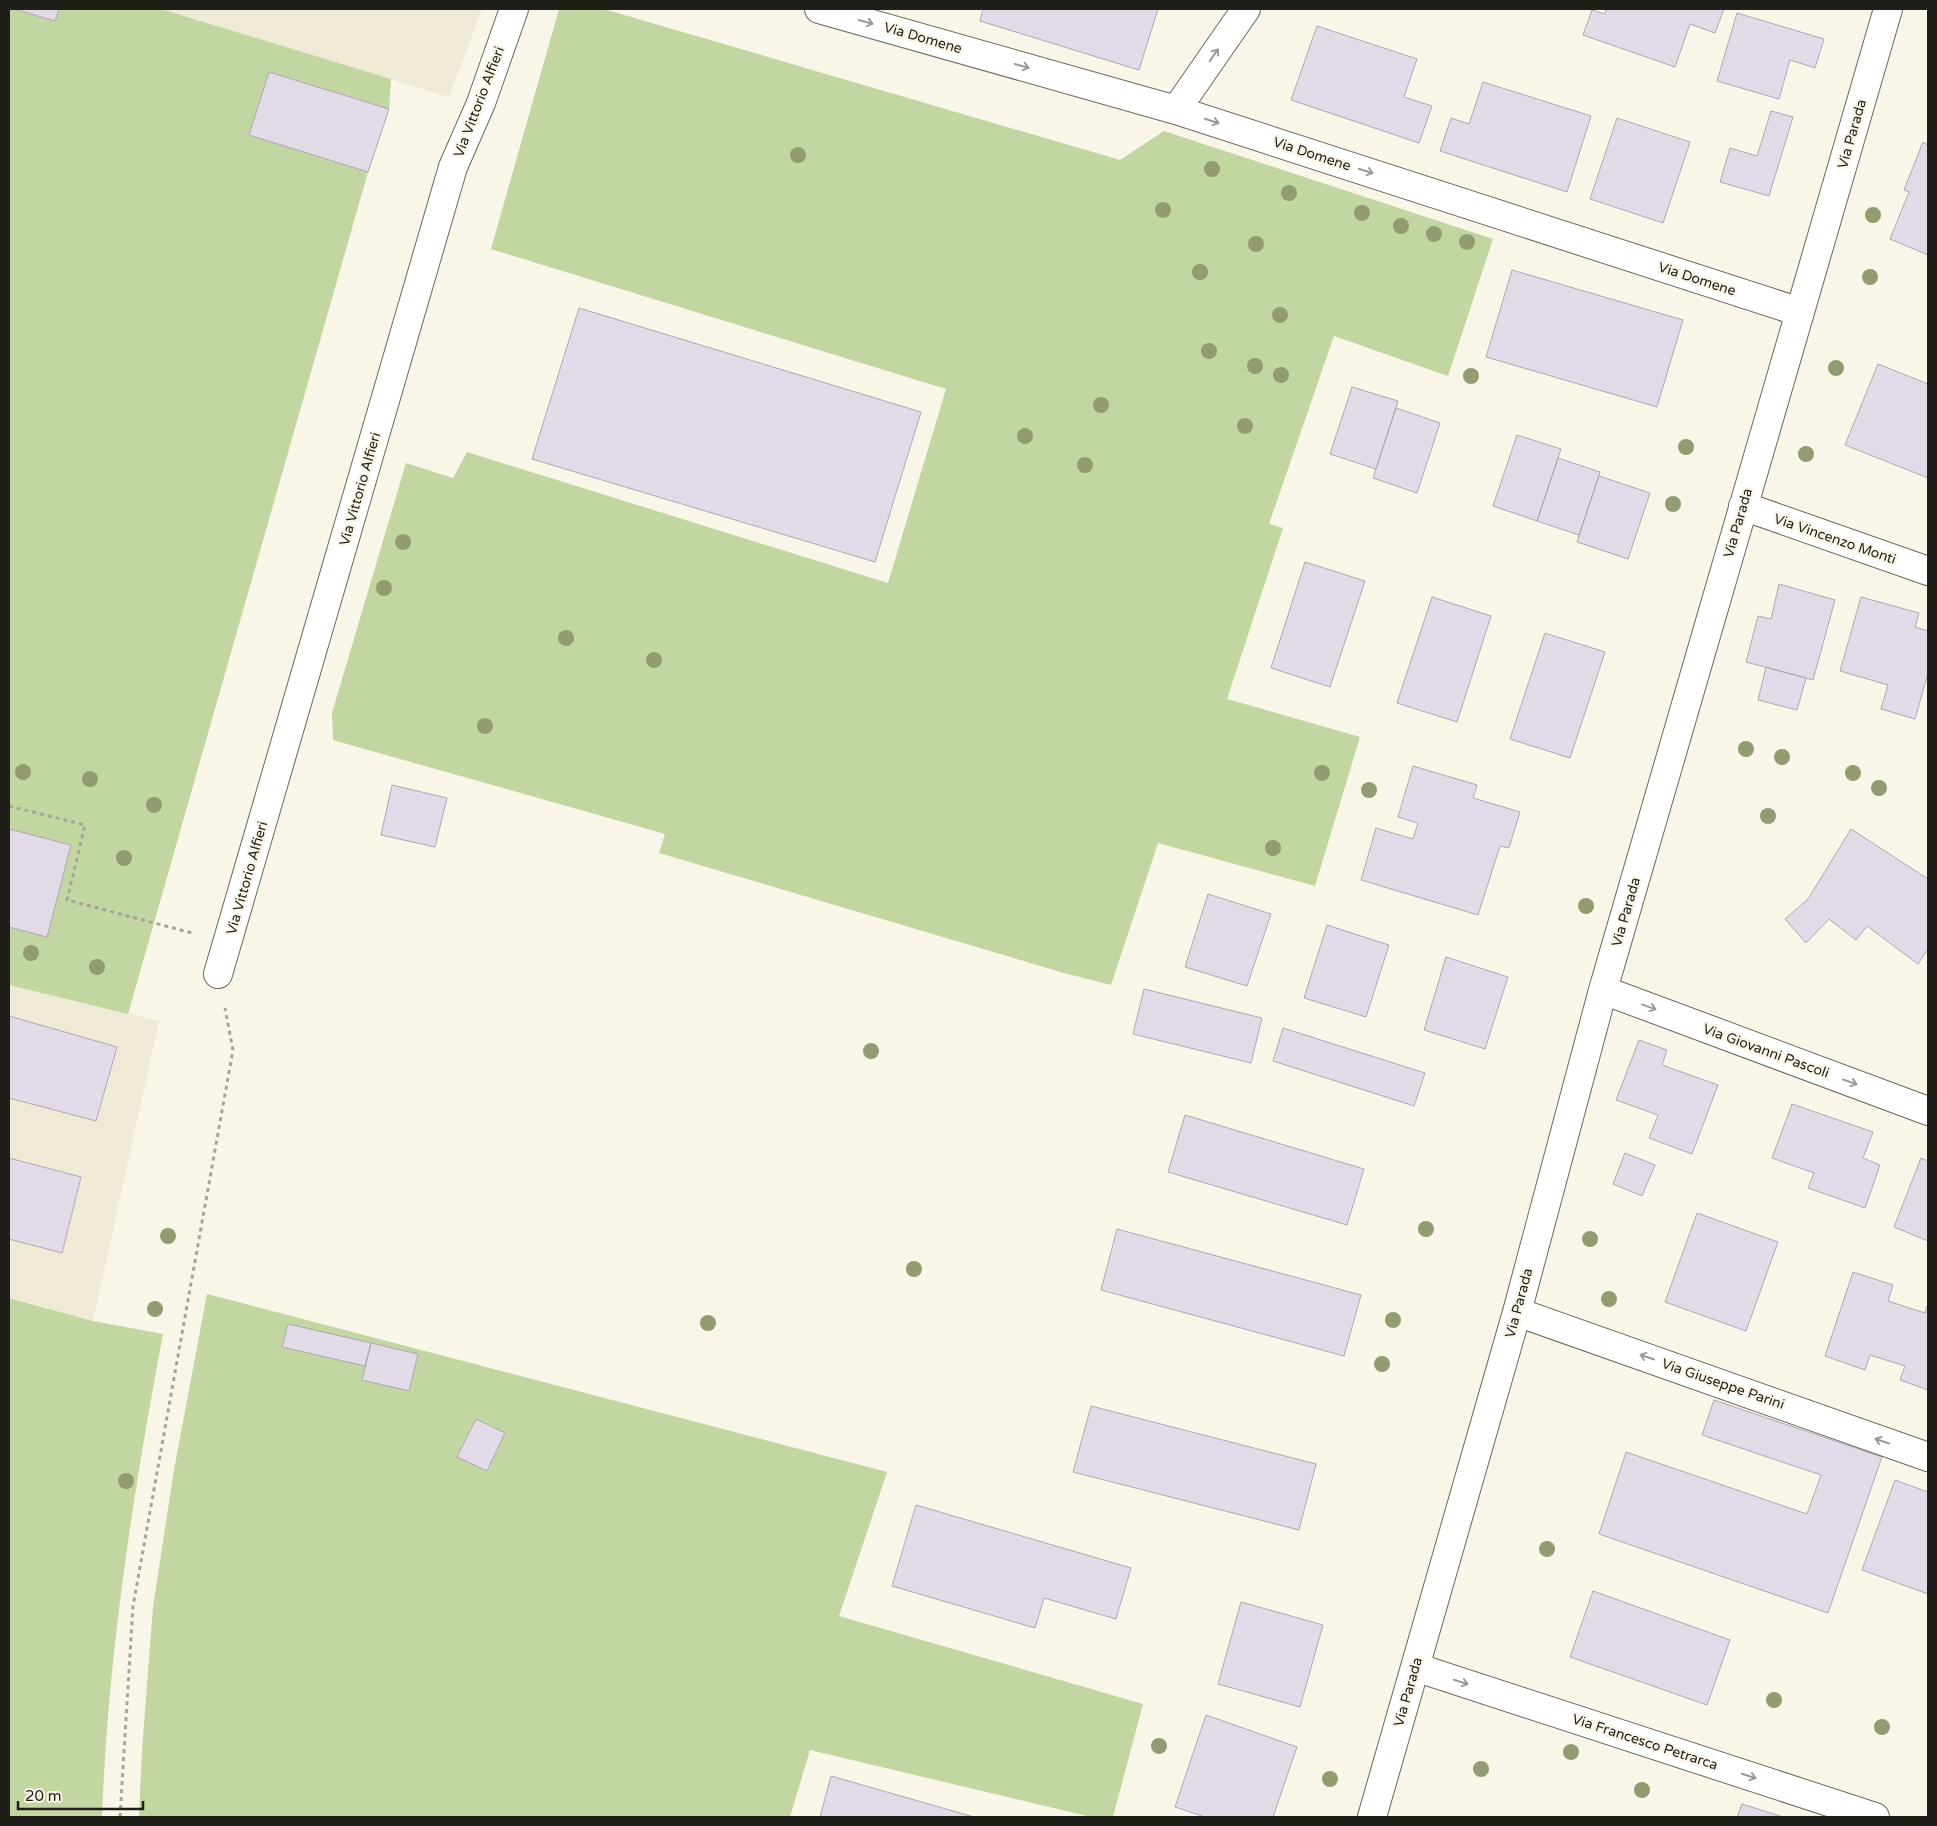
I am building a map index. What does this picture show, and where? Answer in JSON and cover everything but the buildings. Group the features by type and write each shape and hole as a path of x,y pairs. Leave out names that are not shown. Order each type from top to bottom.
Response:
{"street":[{"name":"Via Vittorio Alfieri","path":"218,974 454,167 481,103 514,9"},
{"name":"Via Domene","path":"819,9 1176,110 1800,312"},
{"name":"Via Parada","path":"1372,1817 1517,1312 1603,990 1888,9"},
{"path":"1176,110 1244,12"},
{"name":"Via Vincenzo Monti","path":"1743,506 1928,571"},
{"name":"Via Giovanni Pascoli","path":"1603,990 1928,1111"},
{"name":"Via Giuseppe Parini","path":"1517,1312 1928,1457"},
{"name":"Via Francesco Petrarca","path":"1415,1667 1875,1817"}],"path":[{"path":"9,806 84,825 67,900 228,942"},
{"path":"120,1817 133,1606 233,1050 218,974"}],"shaded area":[{"path":"161,9 482,9 449,97"},
{"path":"9,985 159,1021 93,1321 9,1297"}],"green space":[{"path":"9,9 161,9 391,79 389,109 368,172 128,1014 9,985"},
{"path":"559,9 604,9 1120,160 1164,131 1493,239 1448,376 1334,336 1269,524 1283,528 1227,699 1360,737 1315,886 1158,843 1111,985 1064,973 659,853 665,834 333,740 332,713 406,463 453,478 467,452 888,583 946,389 491,249"},
{"path":"207,1294 887,1472 839,1616 1143,1704 1113,1817 1091,1817 810,1750 790,1817 139,1817 153,1607 174,1470"},
{"path":"9,1298 93,1321 163,1334 132,1514 116,1635 105,1756 102,1817 9,1817"}]}
